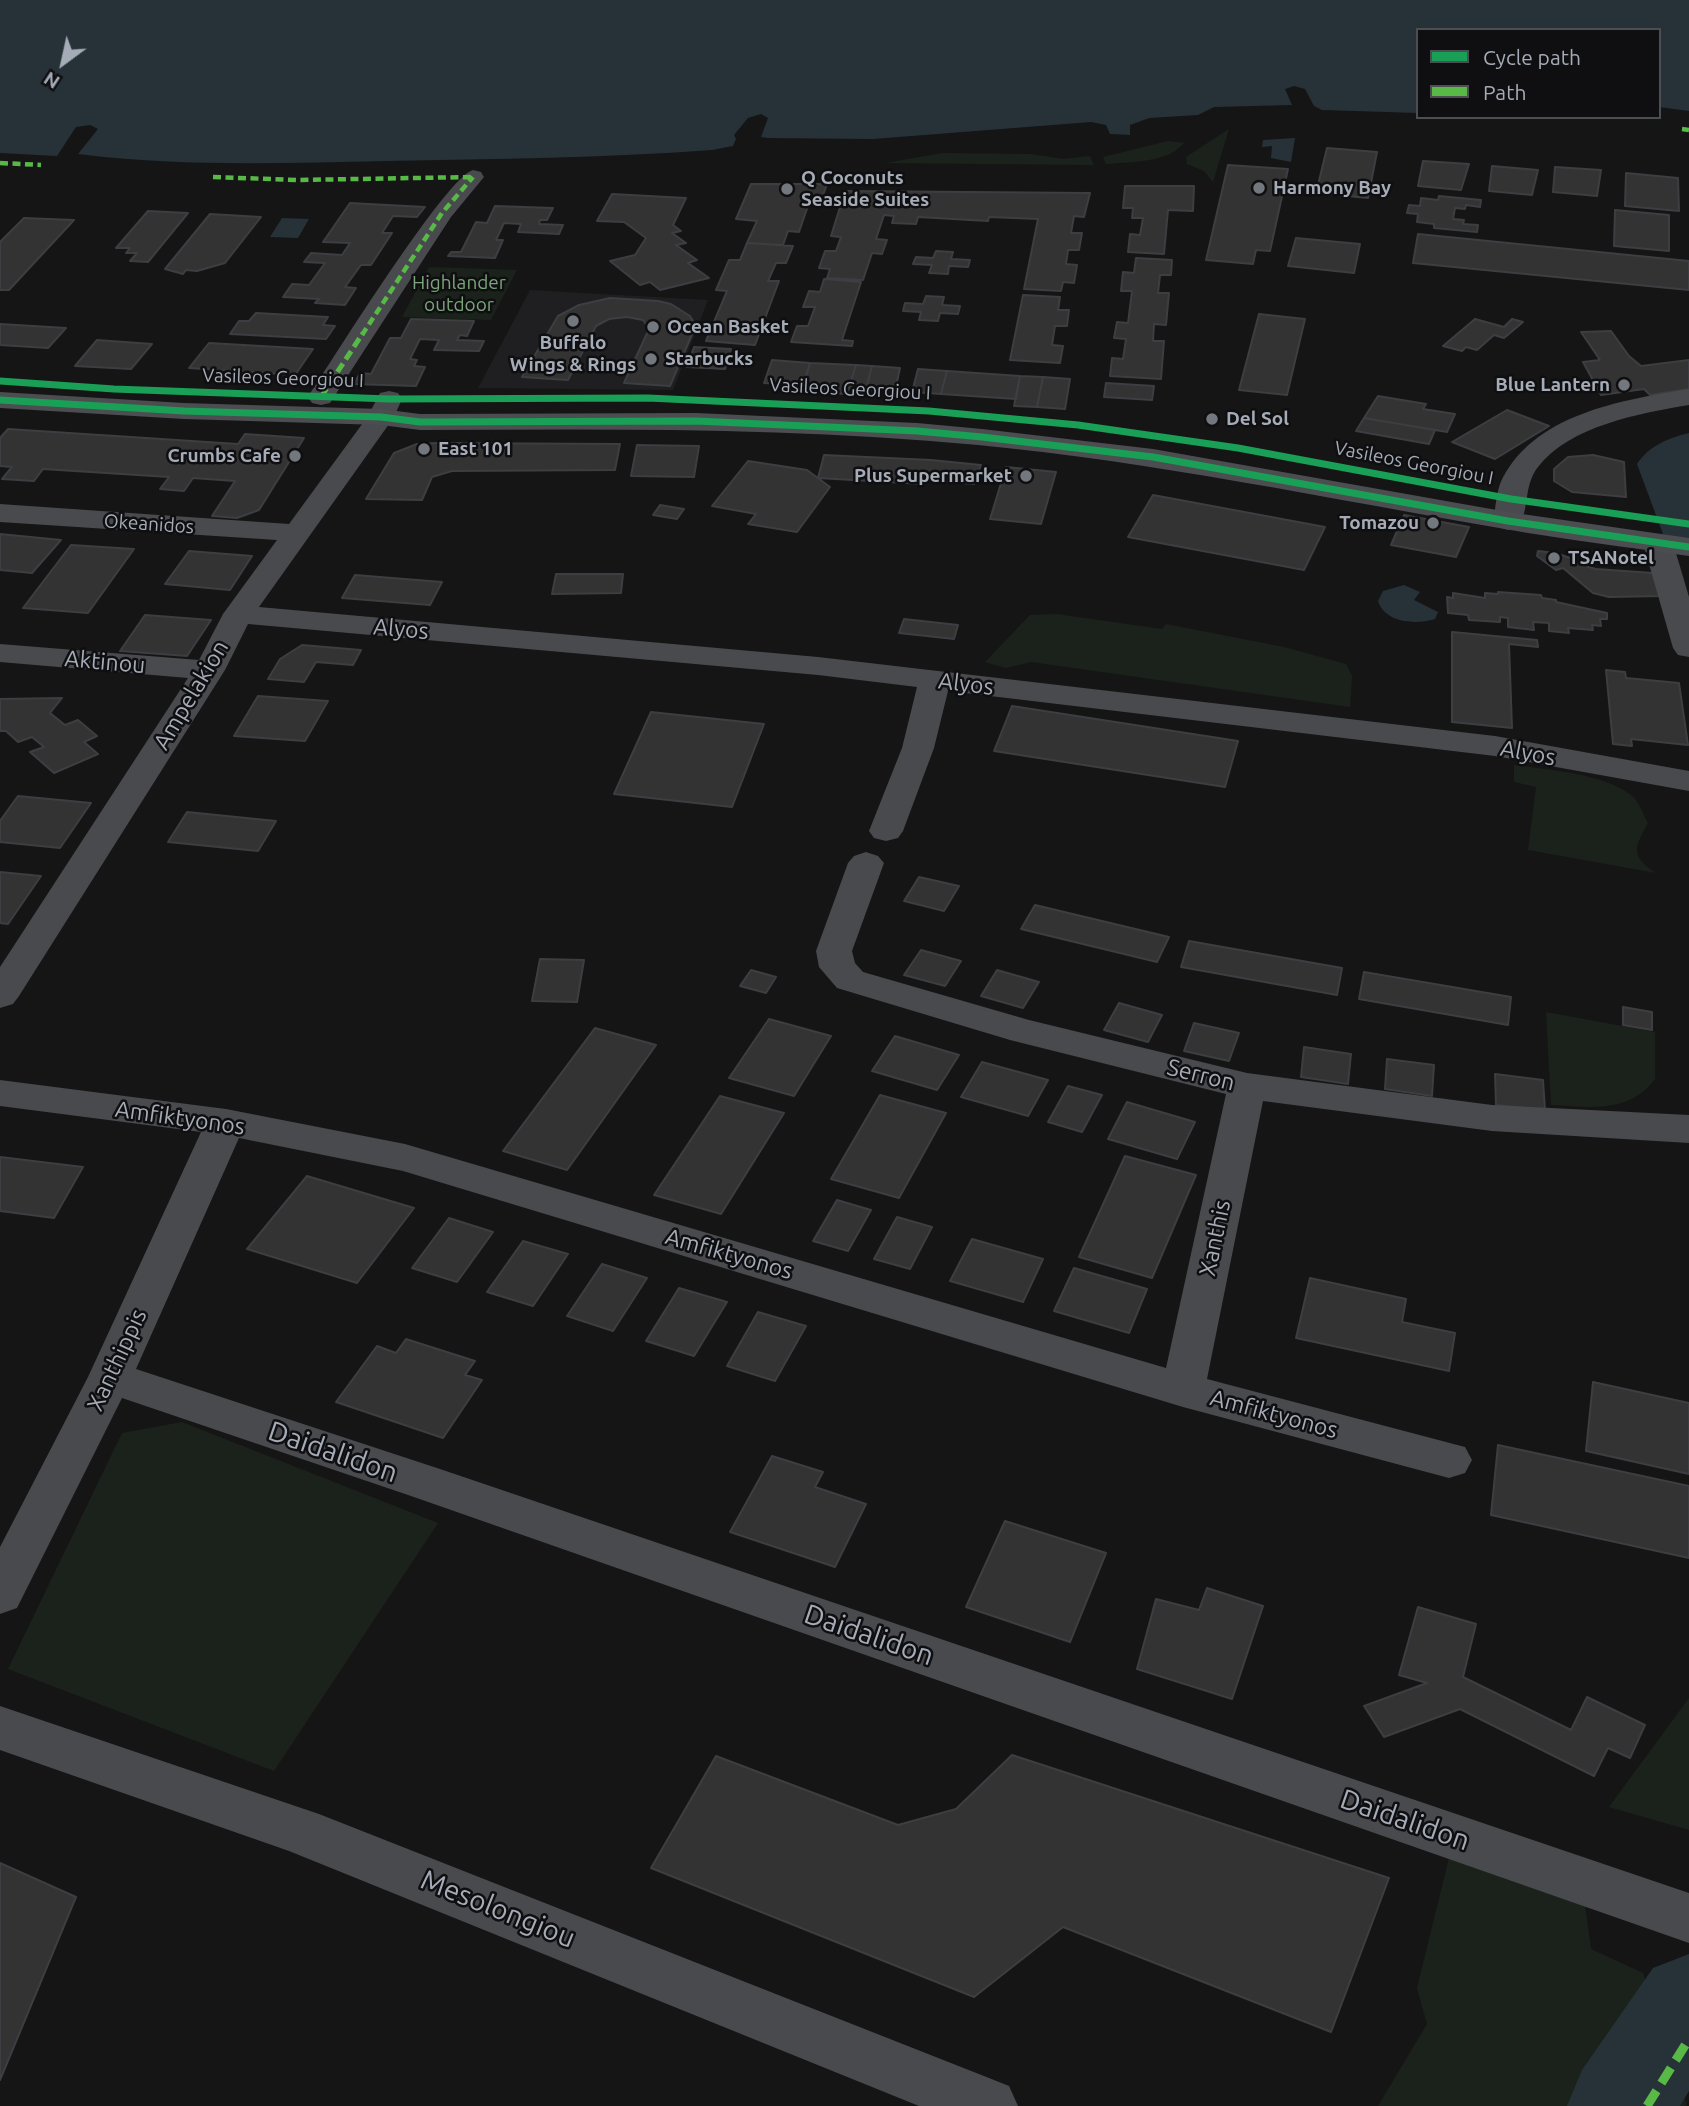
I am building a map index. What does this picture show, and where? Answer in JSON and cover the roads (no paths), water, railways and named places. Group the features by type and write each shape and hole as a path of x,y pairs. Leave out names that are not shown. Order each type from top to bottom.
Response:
{"main road":[{"name":"Vasileos Georgiou I","path":"0,381 114,389 321,397 385,408 420,422 696,421 969,435 1153,457 1510,510 1668,539 1689,524"},
{"name":"Vasileos Georgiou I","path":"0,400 184,411 385,408"}],"street":[{"path":"321,397 442,213 472,177"},
{"path":"1510,510 1515,482 1535,453 1582,422 1654,402 1689,397"},
{"name":"Ampelakion","path":"0,996 209,670 239,614 385,408"},
{"name":"Okeanidos","path":"0,513 298,533"},
{"path":"1668,539 1689,648"},
{"name":"Alyos","path":"239,614 818,666 1495,746 1689,781"},
{"name":"Aktinou","path":"0,653 209,670"},
{"path":"886,831 918,748 936,680"},
{"name":"Serron","path":"866,863 834,951 837,967 850,980 1023,1031 1247,1086 1492,1118 1689,1129"},
{"name":"Xanthis","path":"1183,1390 1247,1086"},
{"name":"Amfiktyonos","path":"0,1093 226,1122 405,1158 1183,1390 1449,1460"},
{"name":"Xanthippis","path":"0,1594 110,1377 226,1122"},
{"name":"Daidalidon","path":"110,1377 440,1488 1689,1919"},
{"name":"Mesolongiou","path":"0,1728 300,1831 989,2106"}],"waterway":[{"path":"1689,448 1662,464 1689,534"},
{"path":"1619,2106 1689,2002"}],"place":[{"name":"Harmony Bay","path":"1259,188"},
{"name":"Q Coconuts Seaside Suites","path":"787,189"},
{"name":"Buffalo Wings & Rings","path":"573,321"},
{"name":"Ocean Basket","path":"653,327"},
{"name":"Starbucks","path":"651,359"},
{"name":"Blue Lantern","path":"1624,385"},
{"name":"Del Sol","path":"1212,419"},
{"name":"East 101","path":"424,449"},
{"name":"Crumbs Cafe","path":"295,456"},
{"name":"Plus Supermarket","path":"1026,476"},
{"name":"Tomazou","path":"1433,523"},
{"name":"TSANotel","path":"1554,558"}],"park label":[{"name":"Highlander outdoor","path":"459,294"}]}
